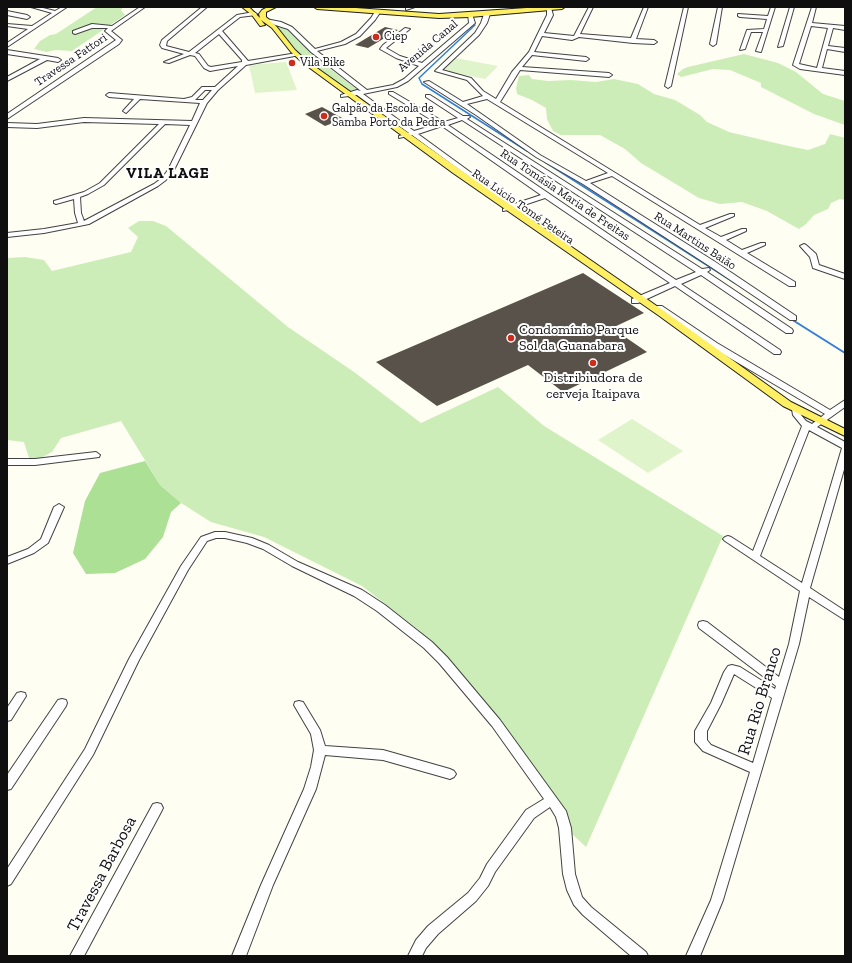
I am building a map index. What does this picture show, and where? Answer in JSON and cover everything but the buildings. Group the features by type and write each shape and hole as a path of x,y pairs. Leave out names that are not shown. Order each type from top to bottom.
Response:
{"main road":[{"name":"Rua Lúcio Tomé Feteira","path":"245,7 254,14 293,56 354,93 408,135 797,412 815,424 840,430"},
{"path":"266,21 262,16 262,12 273,7"},
{"path":"317,7 439,16 487,14 524,9 562,7"},
{"path":"373,7 446,11 498,7"},
{"name":"Rua Lúcio Tomé Feteira","path":"266,21 274,28 293,56"}],"street":[{"path":"33,7 56,13"},
{"path":"7,45 65,7"},
{"name":"Travessa Fattori","path":"7,117 119,41 118,38 108,32 112,27 143,7"},
{"path":"205,7 165,40 163,45 172,50 196,55 206,67 210,69 293,56"},
{"path":"576,36 591,7"},
{"path":"633,41 646,7"},
{"path":"668,86 686,7"},
{"path":"713,44 720,7"},
{"path":"759,51 773,7"},
{"path":"780,46 792,7"},
{"path":"814,7 796,63 797,66 845,73"},
{"path":"498,102 508,81 531,53 550,15 549,8"},
{"path":"313,51 343,43 358,35 373,19 378,11"},
{"path":"7,13 27,17"},
{"path":"166,62 191,53 239,16 254,14"},
{"name":"Avenida Canal","path":"438,69 477,34 484,24 487,14"},
{"name":"Avenida Canal","path":"354,93 400,84 472,23 470,15"},
{"path":"740,15 770,18"},
{"path":"266,21 281,24 290,28 354,93 408,135 443,156 510,208 546,195"},
{"path":"472,23 484,24"},
{"path":"809,24 845,28"},
{"path":"8,25 33,28"},
{"path":"75,32 92,26 112,27"},
{"path":"819,70 831,26"},
{"path":"407,29 385,46 384,49 398,58 423,65"},
{"path":"742,49 749,31 766,30"},
{"path":"220,32 245,60 245,63"},
{"path":"541,34 654,42"},
{"path":"825,47 845,50"},
{"path":"7,52 58,60"},
{"path":"531,53 586,59"},
{"path":"7,79 46,58"},
{"path":"7,234 44,231 82,224 105,214 164,179 171,170 204,102 245,63"},
{"path":"518,68 609,75"},
{"name":"Rua Martins Baião","path":"438,69 439,71 468,79 488,97 792,284"},
{"name":"Rua Martins Baião","path":"427,82 462,104 470,116 585,183 708,269 793,318"},
{"path":"173,100 194,98 204,88 216,89"},
{"name":"Rua Tomásia Maria de Freitas","path":"391,93 443,124 777,352"},
{"path":"109,95 204,102"},
{"path":"428,96 470,116 708,269 789,332"},
{"path":"462,104 488,97"},
{"path":"126,111 138,98"},
{"path":"408,135 470,116"},
{"path":"7,125 37,126 84,120 195,123"},
{"path":"56,202 94,190 108,179 164,122"},
{"path":"585,183 612,174"},
{"path":"77,196 78,213 82,224"},
{"path":"700,228 732,215"},
{"path":"721,240 744,230"},
{"path":"741,253 763,244"},
{"path":"804,246 813,256 816,266 845,277"},
{"path":"639,299 675,282 708,269"},
{"path":"639,299 831,414"},
{"path":"755,556 815,424 845,403"},
{"name":"Rua Lúcio Tomé Feteira","path":"797,412 845,446"},
{"name":"Rua Rio Branco","path":"692,956 717,900 794,644 805,590 845,450"},
{"path":"7,462 34,462 96,455"},
{"path":"7,561 31,551 45,541 59,507"},
{"path":"7,880 89,752 134,658 184,568 204,539 215,535 236,536 266,547 295,564 364,597 408,628 433,650 496,723 562,815 565,828 569,874 573,890 578,901 587,911 641,956"},
{"path":"728,539 845,616"},
{"path":"703,625 781,684"},
{"path":"756,769 712,751 701,742 701,731 716,704 729,672 732,669 778,696"},
{"path":"7,717 21,696"},
{"path":"7,785 62,703"},
{"path":"239,956 267,885 310,789 317,767 320,750 316,733 299,705"},
{"path":"320,750 383,755 450,774"},
{"path":"415,956 421,944 434,930 472,897 484,882 491,868 530,814 552,800"},
{"name":"Travessa Barbosa","path":"77,956 157,808"}],"green space":[{"path":"97,7 123,7 121,10 125,15 72,51 55,50 47,52 34,49 40,41 50,35 56,34"},
{"path":"273,25 287,29 321,62 359,91 350,92 310,64"},
{"path":"744,54 778,63 796,72 823,94 845,101 845,125 814,114 761,87 761,83 730,70 713,69 681,77 677,74 688,67"},
{"path":"455,58 498,66 485,79 442,70"},
{"path":"286,62 297,90 255,93 249,65"},
{"path":"529,75 532,79 548,81 571,80 596,82 614,79 638,84 654,94 675,100 700,115 707,122 729,132 808,150 825,144 830,134 845,138 845,200 840,199 831,203 828,209 814,215 799,229 767,211 742,202 720,204 699,198 641,163 625,149 600,135 561,135 553,131 547,119 546,108 517,94 516,88 519,76"},
{"path":"139,221 153,221 166,226 288,327 354,372 421,423 498,387 544,426 723,536 586,847 571,833 547,784 419,630 362,586 264,537 211,522 181,503 160,485 121,421 61,438 52,452 35,461 29,458 24,442 7,440 7,258 25,257 44,260 52,271 131,252 138,237 128,228"},
{"path":"632,419 683,451 648,473 598,440"},
{"path":"145,461 160,485 181,503 171,512 163,537 145,559 115,573 86,574 73,553 85,501 100,473"}],"waterway":[{"path":"475,25 419,78 422,84 527,151"},
{"path":"545,162 735,283"},
{"path":"791,319 845,353"}],"place":[{"name":"Ciep","path":"376,37"},
{"name":"Vila Bike","path":"292,63"},
{"name":"Galpão da Escola de Samba Porto da Pedra","path":"324,116"},
{"name":"Condomínio Parque Sol da Guanabara","path":"511,338"},
{"name":"Distribiudora de cerveja Itaipava","path":"593,363"}],"district":[{"name":"VILA LAGE","path":"168,174"}]}
